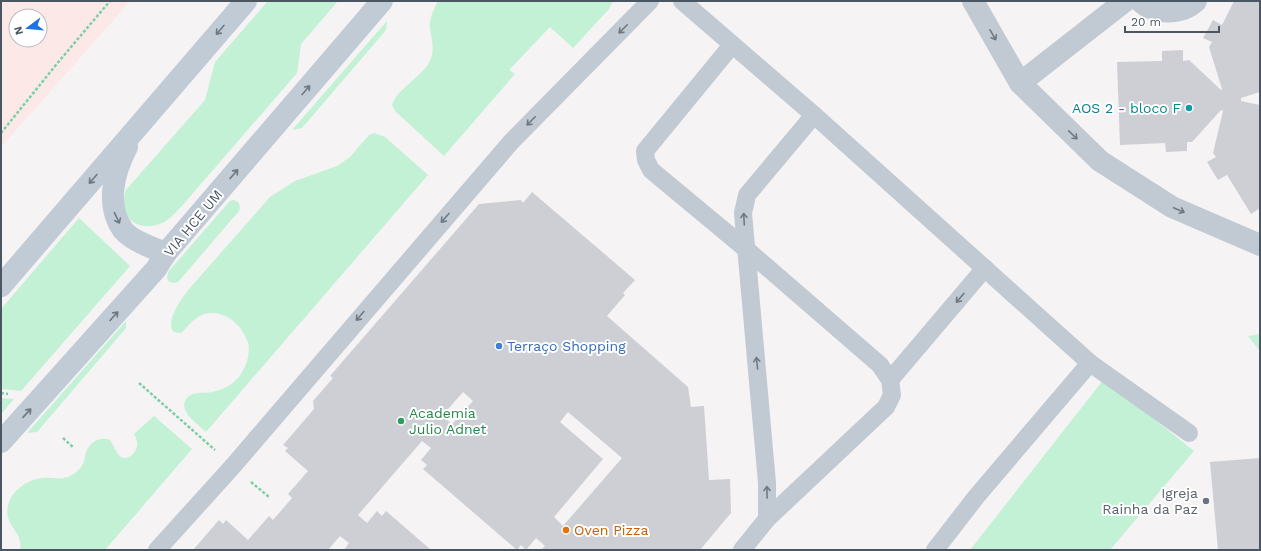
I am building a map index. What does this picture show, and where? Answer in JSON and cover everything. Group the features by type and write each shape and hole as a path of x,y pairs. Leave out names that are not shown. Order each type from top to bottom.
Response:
{"main road":[{"path":"1,286 246,1"},
{"name":"VIA HCE UM","path":"1,442 156,269 166,253 382,1"},
{"path":"136,128 120,159 113,187 114,212 124,231 147,247 166,253"}],"street":[{"path":"973,1 1020,83 1100,161 1172,207 1260,245"},
{"path":"1020,83 1125,1"},
{"path":"1140,1 1155,10 1168,12 1182,10 1196,1"}],"lane":[{"path":"157,550 233,466 511,142 650,1"},
{"path":"682,1 814,115 1090,363 1189,433"},
{"path":"732,45 646,150 646,160 651,170 746,249 880,365 890,380 892,395 886,407 767,519 742,550"},
{"path":"767,519 767,483 743,213 747,194 814,115"},
{"path":"890,380 985,268"},
{"path":"935,550 976,498 1090,363"}],"path":[{"path":"1,133 110,1"},
{"path":"139,383 269,497"},
{"path":"63,438 74,448"}],"shaded area":[{"path":"1,1 130,1 1,147"}],"green space":[{"path":"268,1 338,1 301,44 297,73 181,207 170,218 162,223 153,226 137,224 126,214 124,199 126,190 205,100 215,62"},
{"path":"438,1 613,1 609,9 573,48 550,27 509,70 515,74 444,156 395,111 392,105 400,93 428,64 431,58 433,46 430,20"},
{"path":"387,21 386,30 302,128 292,130"},
{"path":"374,133 385,137 428,175 206,432 185,410 185,401 190,395 197,393 209,393 219,390 227,387 236,380 242,373 249,354 247,340 241,329 233,320 216,313 201,315 181,333 174,332 171,328 171,322 175,310 189,289 270,197 295,181 337,166 350,157 369,135"},
{"path":"230,201 237,201 239,204 239,211 178,282 169,282 167,278 168,272"},
{"path":"79,218 130,266 1,414 1,398 14,399 21,391 1,389 1,309"},
{"path":"126,321 126,328 37,432 27,433"},
{"path":"1260,334 1260,351 1248,336"},
{"path":"1104,379 1194,451 1110,550 970,550"},
{"path":"154,416 192,449 105,550 20,550 19,537 10,522 7,510 11,497 18,489 32,480 65,478 74,474 83,464 86,452 90,445 99,439 110,440 121,457 129,457 133,454 137,446 137,441 134,434"}],"building":[{"name":"AOS 2 - bloco F","path":"1234,1 1260,1 1260,92 1241,98 1241,101 1260,105 1260,208 1251,214 1227,175 1218,180 1207,162 1216,157 1213,153 1223,111 1221,110 1192,142 1187,142 1187,151 1166,152 1165,143 1120,145 1117,62 1162,61 1162,51 1183,50 1183,61 1189,60 1221,90 1222,89 1209,47 1212,42 1203,38 1213,20 1222,25"},
{"name":"Terraço Shopping","path":"532,192 635,280 623,293 625,295 607,316 688,387 691,407 704,406 709,480 730,479 731,513 700,550 541,550 545,546 536,538 526,550 521,545 517,550 423,469 427,465 421,460 431,448 422,441 358,515 367,523 377,511 382,516 386,511 431,550 344,550 349,543 340,536 328,550 193,550 219,520 223,524 226,520 248,540 269,516 273,520 292,498 288,494 308,471 285,451 288,448 283,445 314,409 313,401 333,378 330,376 479,204 521,200 523,203","holes":["463,392 473,401 452,424 442,416","568,412 622,458 563,526 554,517 603,459 560,422"]},
{"path":"1260,458 1260,550 1218,550 1210,462"}],"place":[{"name":"AOS 2 - bloco F","path":"1189,108"},
{"name":"Terraço Shopping","path":"499,346"},
{"name":"Academia Julio Adnet","path":"401,421"},
{"name":"Igreja Rainha da Paz","path":"1206,501"},
{"name":"Oven Pizza","path":"566,530"}]}
